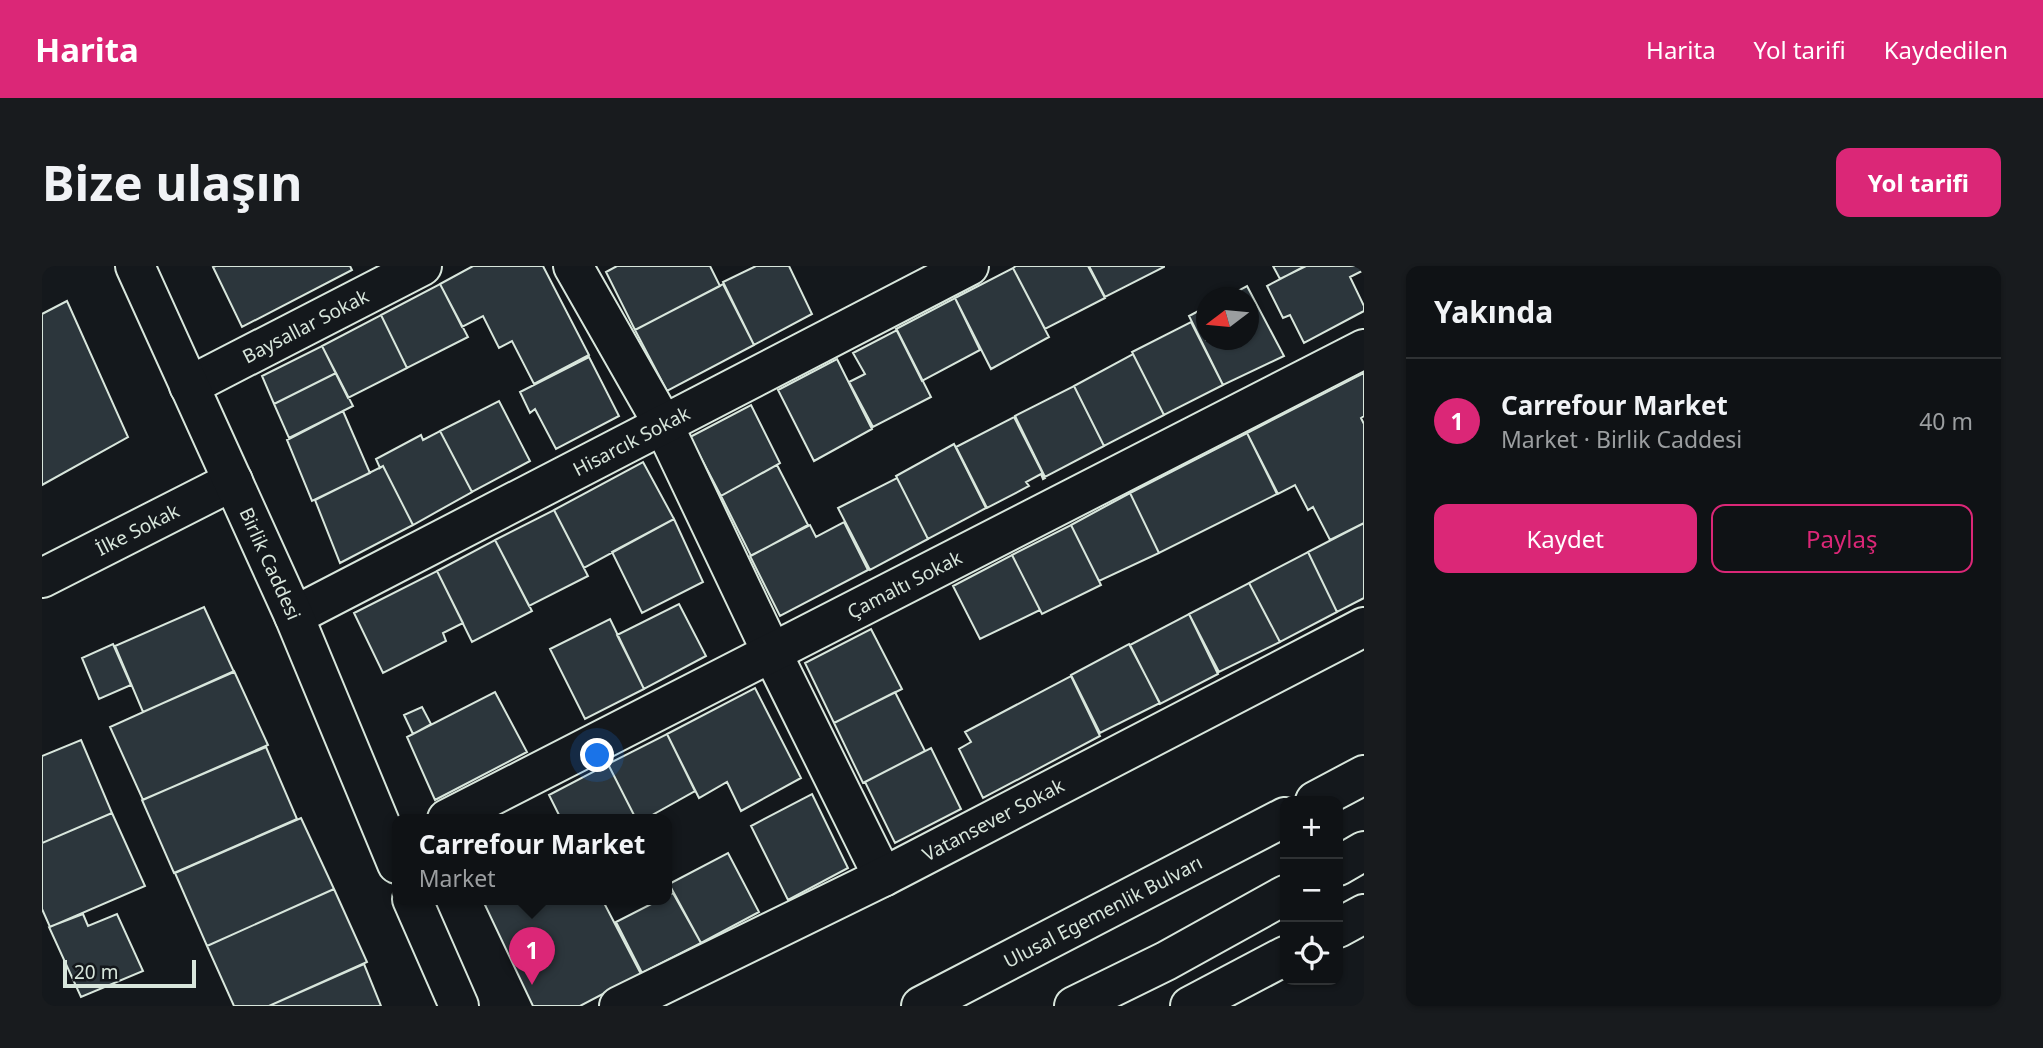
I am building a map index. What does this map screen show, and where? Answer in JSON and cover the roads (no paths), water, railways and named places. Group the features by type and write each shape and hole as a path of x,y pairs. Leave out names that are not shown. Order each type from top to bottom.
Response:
{"street":[{"name":"Birlik Caddesi","path":"135,266 294,616 392,845"},
{"name":"Baysallar Sokak","path":"189,386 422,266"},
{"path":"573,266 663,424 883,877"},
{"name":"Hisarcık Sokak","path":"294,616 969,266"},
{"name":"Çamaltı Sokak","path":"457,814 1364,349"},
{"name":"İlke Sokak","path":"42,578 233,481"},
{"name":"Vatansever Sokak","path":"620,1006 883,877 1364,626"},
{"path":"1324,796 1364,775"},
{"name":"Ulusal Egemenlik Bulvarı","path":"921,1006 1280,820"},
{"path":"1343,863 1364,851"},
{"path":"1074,1006 1166,961 1280,898"},
{"path":"415,905 458,1006"},
{"path":"1343,925 1364,914"},
{"path":"1190,1006 1280,959"}],"place":[{"name":"Carrefour Market","path":"532,985"}]}
